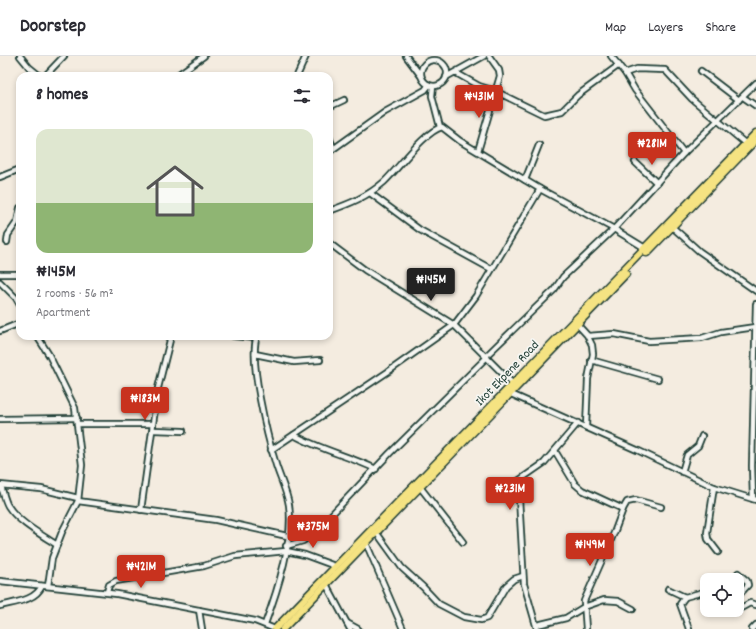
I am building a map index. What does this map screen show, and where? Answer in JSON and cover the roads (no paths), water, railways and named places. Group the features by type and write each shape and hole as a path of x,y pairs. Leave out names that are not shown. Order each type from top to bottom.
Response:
{"highway":[{"name":"Ikot Ekpene Road","path":"275,629 513,384 576,323 756,134"},
{"name":"Ikot Ekpene Road","path":"284,628 511,394 645,248 756,140"}],"street":[{"path":"20,56 35,72"},
{"path":"49,72 64,56"},
{"path":"195,56 200,60"},
{"path":"186,72 204,56"},
{"path":"299,72 306,56"},
{"path":"406,56 421,76 431,86 440,127"},
{"path":"446,77 456,73 484,56"},
{"path":"478,151 500,73 489,56"},
{"path":"611,56 625,72 634,90 684,153"},
{"path":"334,147 385,112 431,86 443,83 447,70 444,64 431,58 423,66 421,76"},
{"path":"456,73 479,86 495,91 542,114 558,112 566,108 578,95 619,65"},
{"path":"625,72 637,69 665,70 692,99 746,144"},
{"path":"701,71 741,98 756,106"},
{"path":"286,546 303,541 313,534 554,290 563,278 614,229 684,153 756,83"},
{"path":"333,105 344,100"},
{"path":"440,127 444,127 460,140 540,190 614,229 645,248"},
{"path":"333,209 370,193 384,182 426,138 440,127"},
{"path":"525,180 538,145"},
{"path":"635,162 657,183"},
{"path":"0,177 16,171"},
{"path":"271,450 454,325 476,296 540,190"},
{"path":"370,193 420,230 491,269"},
{"path":"7,242 8,235 16,223"},
{"path":"670,225 699,251 756,291"},
{"path":"333,246 365,270 454,325 513,384"},
{"path":"0,274 16,274"},
{"path":"0,282 16,298"},
{"path":"511,394 578,423 714,487 754,500 752,466 756,304"},
{"path":"576,323 588,336 592,344 588,379 586,427"},
{"path":"0,331 16,325"},
{"path":"588,336 614,334 654,341 702,338 721,332 755,327"},
{"path":"0,606 33,597 45,586 52,558 62,532 78,499 82,475 78,424 73,403 49,355 40,340"},
{"path":"141,510 158,388 170,340"},
{"path":"256,340 254,344 261,401 271,450 288,502 290,518 286,551 275,594 265,624"},
{"path":"255,354 294,362 320,360"},
{"path":"591,360 658,379"},
{"path":"0,420 77,418"},
{"path":"578,423 544,462 518,481 525,593 537,627 566,618 584,607 611,599 618,600 633,609"},
{"path":"78,424 153,424"},
{"path":"153,430 183,431"},
{"path":"294,435 324,450 361,462 376,469"},
{"path":"682,472 687,455 698,446 702,436"},
{"path":"555,451 575,484 593,496 623,509"},
{"path":"57,545 29,526 9,507 1,485 40,489 78,499 141,510 216,520 288,536"},
{"path":"420,487 463,542"},
{"path":"714,487 706,533 708,539 718,552"},
{"path":"586,629 584,601 627,502 636,500 660,507"},
{"path":"376,532 402,568 439,604 464,617 481,620 487,618 506,586 514,579 523,576"},
{"path":"366,543 403,629"},
{"path":"107,592 109,585 116,581 204,566 235,556 286,551 305,555 335,566"},
{"path":"744,578 747,581 748,585 744,589"},
{"path":"0,581 107,592 265,624 275,629"},
{"path":"326,584 350,629"},
{"path":"668,589 685,597 700,594"},
{"path":"685,597 680,604 689,629"},
{"path":"744,606 750,603 756,605"},
{"path":"199,610 202,629"},
{"path":"346,622 358,629"},
{"path":"752,629 756,625"}]}
